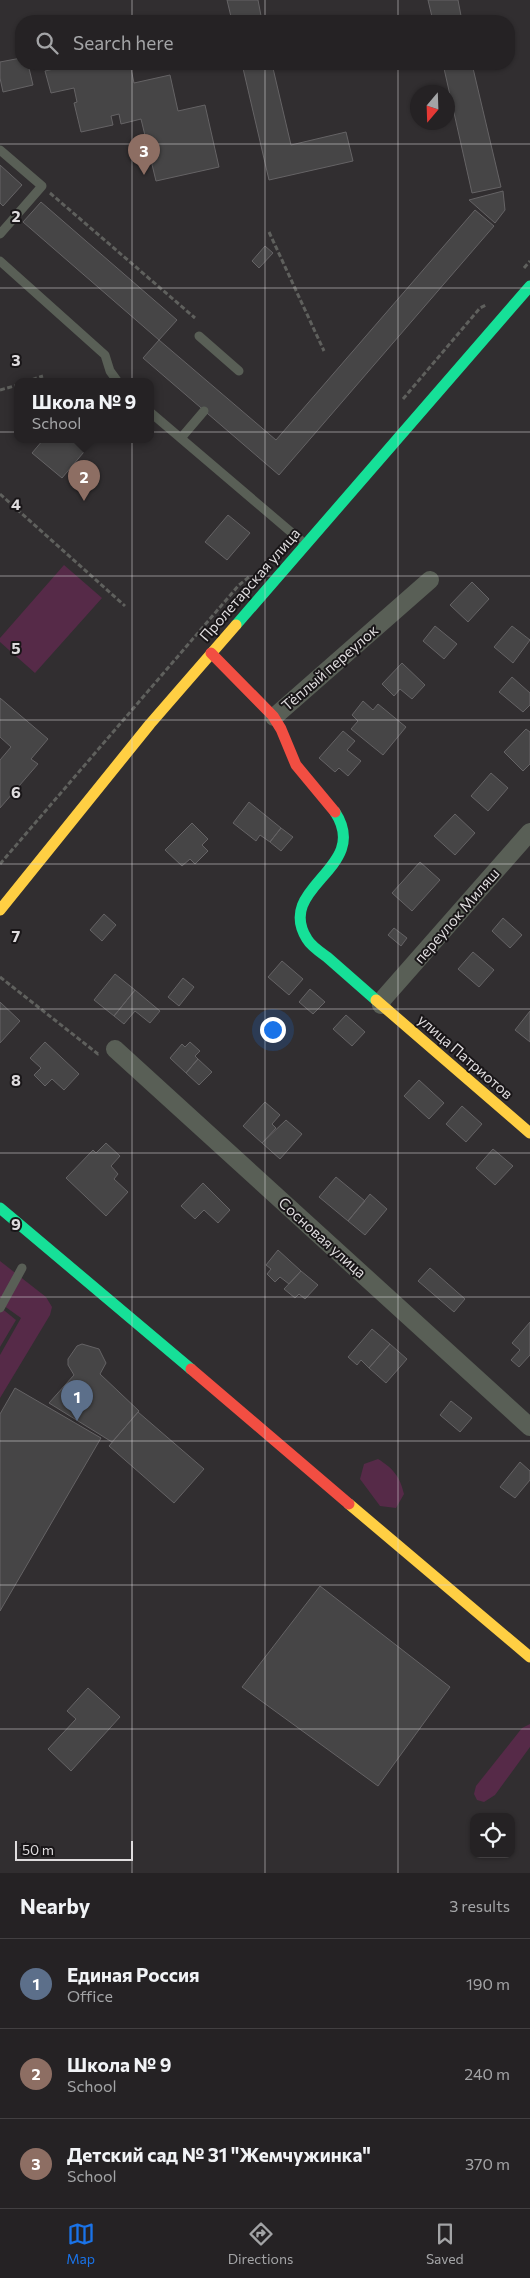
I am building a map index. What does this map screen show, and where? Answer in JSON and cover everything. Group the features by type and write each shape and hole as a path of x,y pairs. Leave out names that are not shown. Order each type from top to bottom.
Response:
{"street":[{"name":"Пролетарская улица","path":"0,910 150,724 530,286"},
{"name":"Тёплый переулок","path":"382,1002 308,941 302,932 299,924 301,906 341,853 345,836 339,817 298,768 274,717 430,580"},
{"path":"211,653 274,717"},
{"name":"переулок Миляш","path":"382,1002 530,832"},
{"name":"улица Патриотов","path":"382,1002 528,1126"},
{"name":"Сосновая улица","path":"115,1049 530,1427"},
{"path":"0,1208 530,1657"}],"lane":[{"path":"0,150 42,186 0,234"},
{"path":"0,261 105,355 110,371 115,378"},
{"path":"199,336 239,371"},
{"path":"180,438 204,411"},
{"path":"154,415 306,544"},
{"path":"0,1308 22,1268"}],"path":[{"path":"42,186 195,318"},
{"path":"270,232 324,351"},
{"path":"37,378 43,376"},
{"path":"0,390 14,386"},
{"path":"0,494 125,606"},
{"path":"0,977 98,1054 115,1049"}],"shaded area":[{"path":"64,565 102,598 35,673 0,642 0,638"},
{"path":"0,1261 46,1297 52,1307 50,1315 0,1398 0,1355 21,1318 0,1303"},
{"path":"0,1307 16,1320 0,1347"},
{"path":"378,1459 396,1474 400,1483 404,1494 396,1508 380,1506 360,1479 364,1464"},
{"path":"530,1724 530,1747 495,1795 484,1802 477,1800 474,1794 476,1786 522,1728"}],"building":[{"path":"227,0 258,0 261,15 231,15"},
{"path":"428,0 458,0 461,15 432,15"},
{"path":"15,59 15,70 29,70 33,85 3,92 0,78 0,62"},
{"path":"131,70 134,83 170,75 178,111 205,105 219,167 156,181 141,119 121,124 119,114 111,116 113,125 81,132 74,103 77,102 74,88 51,93 45,71"},
{"path":"243,70 273,70 291,145 346,132 353,161 269,180"},
{"path":"444,70 473,70 501,187 472,193 455,117 455,85 448,85"},
{"path":"0,165 22,185 3,206 0,203"},
{"path":"503,191 505,210 495,223 469,200"},
{"path":"41,202 177,320 159,340 23,222"},
{"path":"475,210 494,226 279,475 143,358 159,340 276,440"},
{"path":"265,246 273,253 259,268 252,261"},
{"path":"40,443 91,443 62,478 32,453"},
{"path":"228,515 250,533 227,560 205,542"},
{"path":"472,582 489,599 468,622 450,605"},
{"path":"435,626 457,644 444,659 423,641"},
{"path":"512,626 530,640 513,663 494,647"},
{"path":"402,663 425,685 412,699 400,689 394,696 382,684"},
{"path":"512,677 530,693 530,705 523,712 499,692"},
{"path":"0,698 48,739 31,759 38,764 0,808 0,760 11,747 0,737"},
{"path":"363,701 373,710 378,704 406,727 383,755 351,729 358,721 352,715"},
{"path":"526,729 530,732 530,764 523,771 504,752"},
{"path":"343,731 355,741 347,750 361,761 348,776 339,768 335,772 319,758"},
{"path":"491,773 508,788 488,811 471,796"},
{"path":"249,802 281,828 270,842 260,835 256,841 233,823"},
{"path":"455,814 475,833 455,855 434,836"},
{"path":"192,823 208,839 202,845 208,851 195,864 190,859 182,866 165,850"},
{"path":"281,828 293,837 281,851 270,842"},
{"path":"420,862 440,880 412,911 392,893"},
{"path":"104,914 116,925 102,941 90,930"},
{"path":"503,918 522,935 510,948 492,931"},
{"path":"394,928 407,938 401,946 388,935"},
{"path":"473,952 494,970 479,987 458,969"},
{"path":"282,961 303,979 289,995 268,977"},
{"path":"115,974 135,990 114,1016 94,1000"},
{"path":"183,978 194,987 179,1006 168,997"},
{"path":"310,989 325,1002 313,1014 299,1002"},
{"path":"135,990 160,1011 150,1023 135,1011 124,1024 114,1016"},
{"path":"0,1002 20,1021 0,1043"},
{"path":"530,1011 530,1042 515,1030"},
{"path":"346,1015 365,1032 352,1046 333,1029"},
{"path":"45,1042 79,1074 64,1090 52,1079 45,1086 34,1075 41,1068 30,1058"},
{"path":"190,1042 200,1051 195,1056 198,1059 186,1073 170,1058 182,1044 185,1047"},
{"path":"198,1059 212,1072 199,1085 186,1073"},
{"path":"419,1080 444,1103 429,1119 404,1096"},
{"path":"265,1102 280,1115 272,1124 276,1128 262,1143 243,1126"},
{"path":"462,1106 482,1124 466,1142 446,1124"},
{"path":"286,1120 302,1134 280,1159 262,1143"},
{"path":"106,1143 120,1156 111,1166 118,1174 114,1179 128,1192 106,1216 66,1178 93,1150 96,1153"},
{"path":"493,1149 513,1166 495,1185 476,1168"},
{"path":"336,1177 365,1201 348,1221 319,1197"},
{"path":"203,1183 230,1210 218,1223 204,1210 195,1219 181,1206"},
{"path":"370,1194 387,1209 365,1235 348,1221"},
{"path":"278,1250 301,1271 289,1284 280,1277 275,1282 267,1274 271,1269 266,1265"},
{"path":"430,1268 465,1299 454,1312 418,1281"},
{"path":"301,1271 318,1285 305,1299 299,1294 295,1298 284,1289"},
{"path":"530,1322 530,1355 519,1367 511,1360 520,1350 512,1343"},
{"path":"372,1329 390,1344 369,1368 361,1360 357,1365 348,1357"},
{"path":"82,1344 99,1349 106,1363 100,1374 139,1411 112,1442 49,1403 74,1375 68,1365 68,1359 77,1346"},
{"path":"390,1344 407,1359 386,1383 369,1368"},
{"path":"15,1388 101,1438 0,1611 0,1414"},
{"path":"451,1401 472,1418 460,1432 440,1415"},
{"path":"138,1412 204,1469 174,1503 109,1446"},
{"path":"520,1462 530,1471 530,1480 515,1498 500,1487"},
{"path":"320,1586 450,1687 378,1786 242,1687"},
{"path":"88,1688 120,1717 71,1771 48,1749 76,1719 67,1711"}],"traffic: fast":[{"path":"236,625 530,286"},
{"path":"335,812 343,832 342,848 334,863 311,891 303,905 300,921 311,944 376,1000"},
{"path":"0,1208 191,1369"}],"traffic: slow":[{"path":"0,910 150,724 236,625"},
{"path":"376,1000 530,1133"},
{"path":"349,1504 530,1657"}],"traffic: jam":[{"path":"211,653 273,716 281,729 296,765 335,812"},
{"path":"191,1369 349,1504"}],"place":[{"name":"Детский сад № 31 \"Жемчужинка\"","path":"144,175"},
{"name":"Школа № 9","path":"84,501"},
{"name":"Единая Россия","path":"77,1421"}]}
